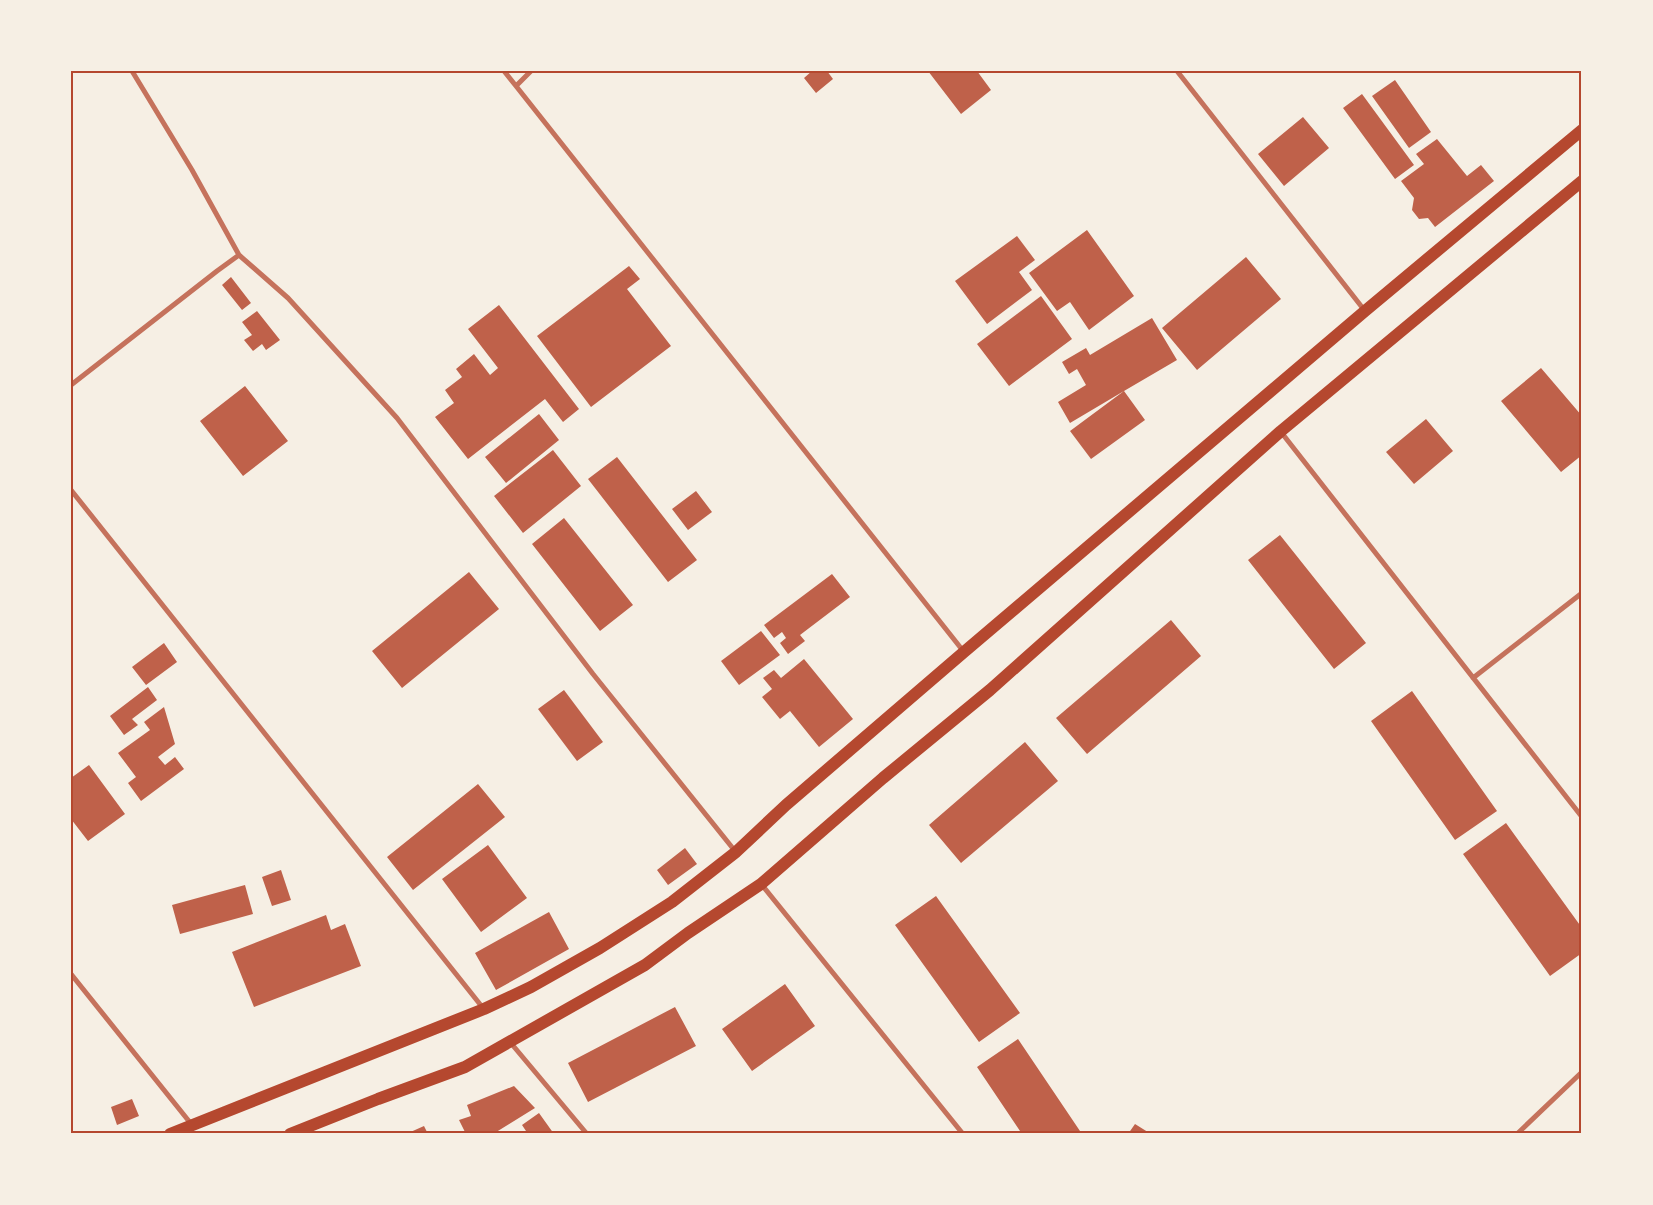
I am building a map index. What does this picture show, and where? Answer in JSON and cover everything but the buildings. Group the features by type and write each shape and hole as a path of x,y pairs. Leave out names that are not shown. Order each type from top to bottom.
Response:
{"main road":[{"path":"170,1134 484,1009 531,987 600,948 672,902 736,852 786,805 964,652 1365,311 1582,130"},
{"path":"290,1134 378,1098 465,1067 645,965 688,933 761,884 883,778 990,690 1281,431 1582,181"}],"street":[{"path":"132,71 192,170 239,255 288,298 397,418 593,674 736,852"},
{"path":"504,71 964,652"},
{"path":"516,86 531,71"},
{"path":"1177,71 1365,311"},
{"path":"71,385 239,255"},
{"path":"1281,431 1582,817"},
{"path":"71,490 484,1009"},
{"path":"1473,678 1582,593"},
{"path":"761,884 963,1134"},
{"path":"71,974 192,1125"},
{"path":"510,1042 587,1134"},
{"path":"1517,1134 1582,1072"}]}
